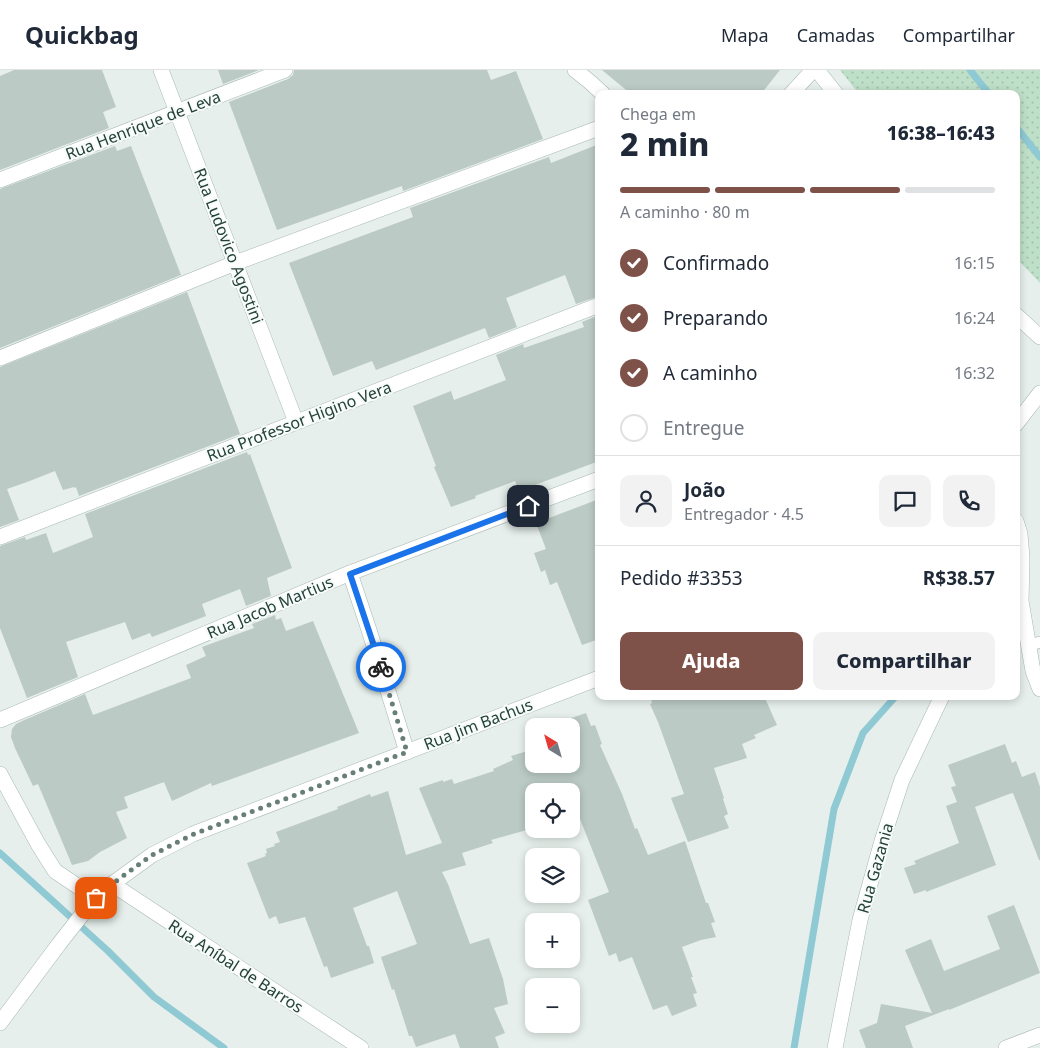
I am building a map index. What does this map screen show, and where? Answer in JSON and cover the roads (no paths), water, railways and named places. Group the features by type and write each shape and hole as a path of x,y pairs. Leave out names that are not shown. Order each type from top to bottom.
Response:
{"street":[{"name":"Rua Ludovico Agostini","path":"161,70 296,422"},
{"name":"Rua Henrique de Leva","path":"0,180 285,70"},
{"path":"575,70 598,90"},
{"path":"795,90 815,70 832,90"},
{"path":"0,358 235,263 595,129"},
{"name":"Rua Professor Higino Vera","path":"0,536 595,307"},
{"path":"1020,320 1040,337"},
{"path":"1020,419 1040,393"},
{"name":"Rua Jacob Martius","path":"0,720 350,574 595,481"},
{"path":"1020,534 1022,558 1020,580"},
{"path":"350,574 407,752"},
{"path":"1020,607 1034,644 1033,672 1040,688"},
{"name":"Rua Jim Bachus","path":"0,1022 96,898 152,855 194,834 595,680"},
{"name":"Rua Gazania","path":"836,1048 860,920 882,841 902,780 940,700"},
{"path":"0,774 55,871 96,898"},
{"name":"Rua Aníbal de Barros","path":"112,884 361,1048"},
{"path":"1006,1048 1040,1035"}],"waterway":[{"path":"970,70 986,90"},
{"path":"1020,132 1040,157"},
{"path":"794,1048 834,809 863,733 892,700"},
{"path":"0,853 108,951 154,997 224,1048"}]}
